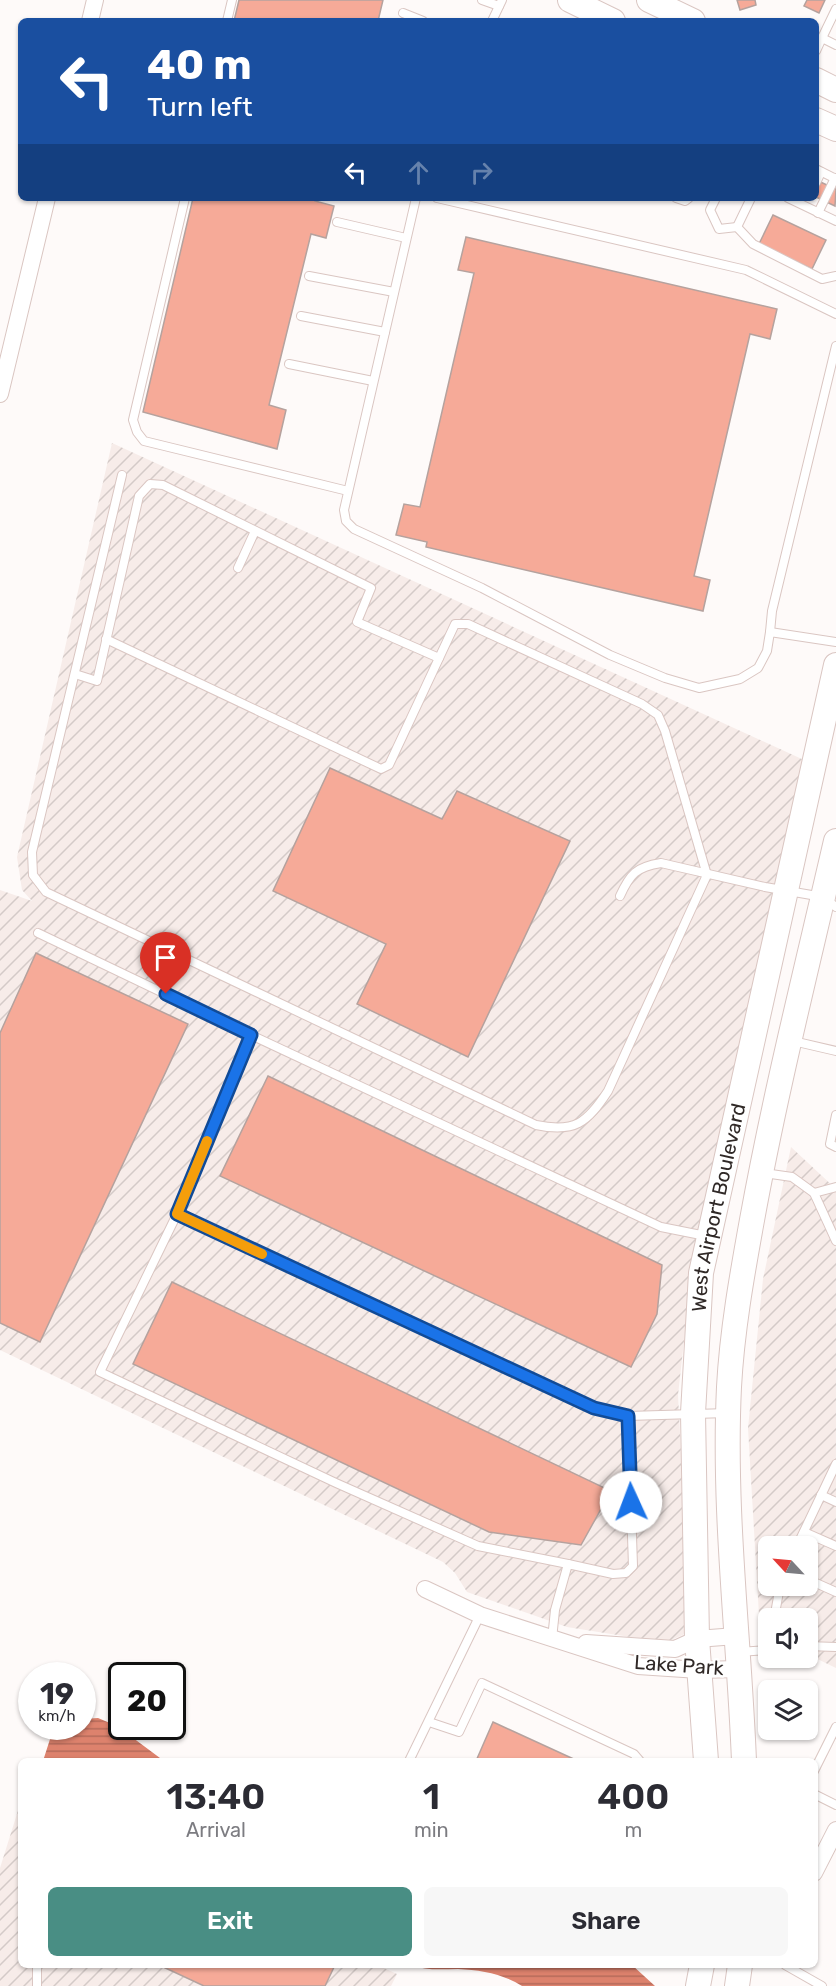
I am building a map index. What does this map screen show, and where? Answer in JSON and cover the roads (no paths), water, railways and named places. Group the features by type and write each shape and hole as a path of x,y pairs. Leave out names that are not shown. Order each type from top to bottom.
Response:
{"main road":[{"path":"570,0 607,18"},
{"path":"649,0 687,18"},
{"path":"819,82 836,90"},
{"name":"West Airport Boulevard","path":"706,1758 697,1639 693,1413 701,1273 836,665"},
{"name":"West Airport Boulevard","path":"744,1758 728,1472 729,1385 741,1279 760,1172 790,1040 829,902 836,841"},
{"path":"698,1986 701,1968"},
{"path":"737,1986 740,1968"}],"street":[{"path":"91,18 95,0"},
{"path":"0,394 46,201"},
{"name":"Lake Park","path":"425,1589 480,1615 638,1666 699,1670 737,1652"},
{"name":"Lake Park","path":"552,1640 675,1649 697,1639 737,1652"},
{"path":"818,1861 826,1837"}],"lane":[{"path":"228,18 232,0"},
{"path":"482,0 500,3 493,18"},
{"path":"819,44 836,9"},
{"path":"403,13 416,18"},
{"path":"822,38 836,45"},
{"path":"818,213 836,178 819,171"},
{"path":"184,201 133,420 137,432 144,441 348,491"},
{"path":"415,201 348,491 344,510 346,522 354,529 482,588 610,656 665,678 699,688 740,679 758,668 766,651 772,611 836,346"},
{"path":"450,201 746,270 836,314"},
{"path":"714,201 710,210 719,229 737,227"},
{"path":"737,227 750,201"},
{"path":"806,202 818,213 836,220"},
{"path":"337,222 406,238"},
{"path":"737,227 753,244 822,279 836,276"},
{"path":"309,276 394,291"},
{"path":"301,316 385,332"},
{"path":"289,364 374,381"},
{"path":"106,639 381,769 389,765 455,624 468,624 642,704 658,715 665,730 707,875 608,1091 594,1112 576,1125 556,1129 536,1125 46,892 33,875 32,852 122,475"},
{"path":"75,674 97,681 139,496 150,484 163,485 371,588 357,622 439,658"},
{"path":"238,568 255,531"},
{"path":"770,632 836,642"},
{"path":"620,896 631,875 645,865 661,862 707,875 829,902"},
{"path":"38,933 661,1227 709,1237"},
{"path":"251,1035 177,1214 100,1372 325,1478 478,1546 613,1574 626,1573 633,1566 628,1416"},
{"path":"790,1040 836,1051"},
{"path":"836,1115 830,1144 836,1148"},
{"path":"760,1172 792,1178 814,1192 836,1241"},
{"path":"814,1192 836,1187"},
{"path":"177,1214 594,1408 628,1416 728,1413"},
{"path":"802,1536 836,1464"},
{"path":"821,1496 836,1502"},
{"path":"804,1532 836,1546"},
{"path":"552,1640 555,1610 567,1564"},
{"path":"818,1584 836,1592"},
{"path":"411,1758 480,1615"},
{"path":"818,1646 836,1647"},
{"path":"737,1652 758,1651"},
{"path":"429,1722 459,1732 482,1683 634,1754 637,1758"},
{"path":"818,1763 836,1727"},
{"path":"818,1796 836,1805"},
{"path":"38,1968 38,1986"},
{"path":"790,1968 822,1986"}]}
